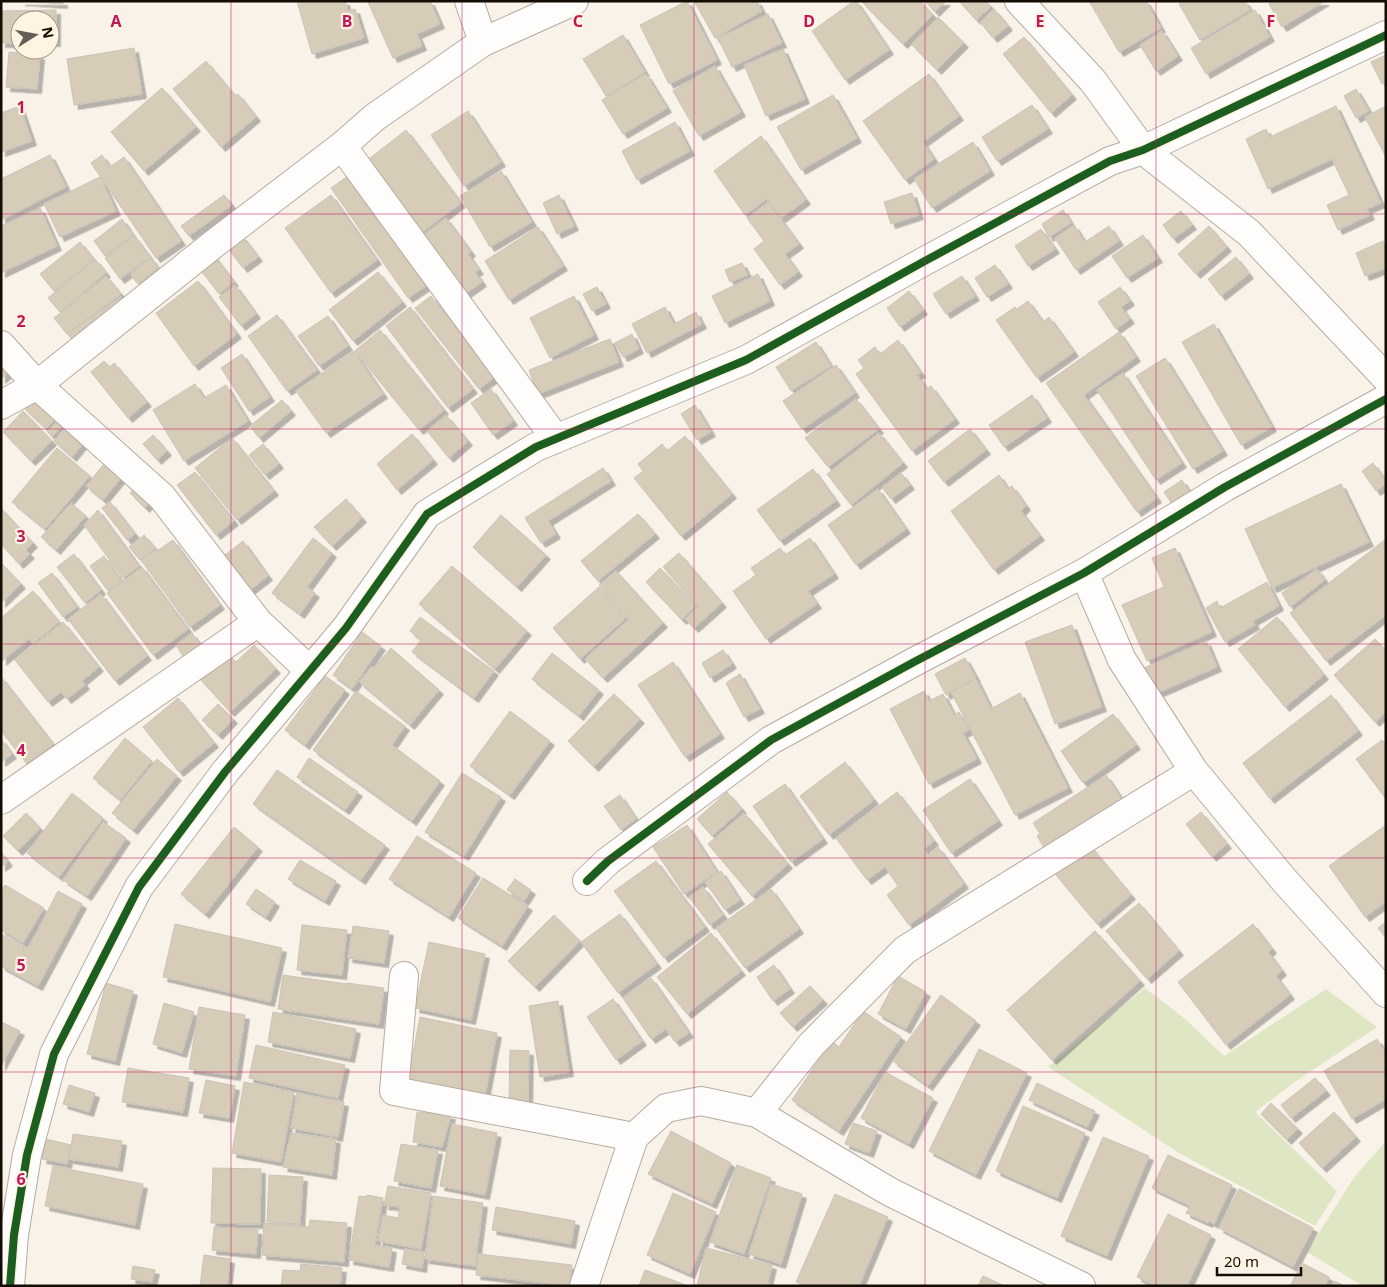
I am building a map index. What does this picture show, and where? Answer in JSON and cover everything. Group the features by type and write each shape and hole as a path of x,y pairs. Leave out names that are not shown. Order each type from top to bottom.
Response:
{"street":[{"path":"469,1 483,42"},
{"path":"1,405 37,385 215,243 342,146 376,117 483,42 574,1"},
{"path":"1019,1 1093,81 1143,150 1249,233 1386,378"},
{"path":"10,1286 14,1235 27,1155 54,1054 139,887 225,772 346,628 427,514 536,447 746,360 1110,161 1143,150 1386,35"},
{"path":"342,146 556,438"},
{"path":"1,345 37,385 162,497 258,622 310,671"},
{"path":"587,881 608,861 772,740 914,662 1084,573 1225,487 1386,399"},
{"path":"1084,573 1122,660 1194,771 1284,880 1386,993"},
{"path":"1,800 258,622"},
{"path":"757,1112 811,1045 905,950 1194,771"},
{"path":"404,976 394,1091 634,1136"},
{"path":"584,1286 634,1136 666,1108 701,1101 757,1112 890,1192 1081,1286"}],"green space":[{"path":"1145,988 1184,1018 1224,1056 1326,989 1377,1027 1299,1079 1255,1112 1337,1191 1315,1226 1179,1153 1048,1067"},
{"path":"1386,1141 1386,1286 1363,1286 1307,1252 1355,1176"}],"building":[{"path":"21,1 63,1 63,4"},
{"path":"297,1 345,1 348,11 355,9 364,38 312,54"},
{"path":"430,1 440,24 417,34 422,46 393,58 368,2"},
{"path":"687,1 717,60 669,84 640,25"},
{"path":"694,1 757,1 762,11 715,38"},
{"path":"856,1 889,50 845,80 812,31"},
{"path":"861,1 920,1 933,15 903,44"},
{"path":"925,1 946,1 935,12"},
{"path":"959,1 986,1 991,7 976,20"},
{"path":"1089,1 1146,1 1161,28 1119,52"},
{"path":"1183,1 1245,1 1250,10 1200,40 1179,4"},
{"path":"1273,1 1325,1 1282,27 1269,4"},
{"path":"994,9 1008,26 993,38 980,22"},
{"path":"1255,10 1270,37 1206,74 1191,48"},
{"path":"1,11 10,11 10,43 1,43"},
{"path":"768,14 782,43 732,67 718,38"},
{"path":"938,17 964,43 937,70 911,44"},
{"path":"1162,31 1178,56 1156,71 1140,45"},
{"path":"623,35 645,72 606,96 583,59"},
{"path":"1024,37 1072,95 1051,113 1003,54"},
{"path":"134,48 142,94 74,105 67,59"},
{"path":"783,49 805,99 766,116 744,65"},
{"path":"9,52 10,60 40,60 37,89 6,87"},
{"path":"1386,55 1386,82 1382,84 1371,62"},
{"path":"206,61 235,96 238,94 256,117 221,147 173,89"},
{"path":"715,66 741,112 699,136 673,91"},
{"path":"646,74 667,108 623,134 602,100"},
{"path":"929,74 959,116 923,142 934,159 905,180 863,121"},
{"path":"162,88 196,127 144,171 111,132"},
{"path":"1356,89 1369,111 1356,118 1344,96"},
{"path":"833,95 857,138 801,170 777,127"},
{"path":"1032,105 1048,129 997,161 982,137"},
{"path":"20,106 32,141 1,152 1,113"},
{"path":"1336,106 1381,203 1367,209 1370,215 1338,230 1327,205 1349,195 1332,159 1268,189 1246,139 1266,129 1270,137"},
{"path":"1386,106 1386,157 1365,117"},
{"path":"468,111 501,162 464,186 431,135"},
{"path":"675,122 690,151 637,180 622,151"},
{"path":"406,130 461,203 420,234 365,162"},
{"path":"761,136 806,200 781,218 767,199 745,215 714,171"},
{"path":"973,142 990,171 932,208 914,179"},
{"path":"50,155 66,187 1,220 1,179"},
{"path":"102,155 110,167 124,157 181,241 156,258 91,163"},
{"path":"501,171 532,222 490,247 460,196"},
{"path":"348,176 426,286 408,298 331,188"},
{"path":"100,177 116,211 60,237 44,204"},
{"path":"912,193 919,215 891,224 884,202"},
{"path":"224,195 232,205 189,236 181,226"},
{"path":"331,195 377,260 331,293 285,228"},
{"path":"559,195 574,226 557,234 543,203"},
{"path":"768,202 799,244 785,254 798,272 780,285 754,249 764,241 747,218"},
{"path":"40,208 57,246 1,273 1,226"},
{"path":"1063,210 1071,223 1049,237 1042,224"},
{"path":"1181,211 1192,225 1173,239 1163,225"},
{"path":"446,218 471,252 468,254 479,270 475,272 482,282 465,294 422,236"},
{"path":"122,219 133,235 105,256 94,241"},
{"path":"1074,225 1085,242 1109,226 1119,241 1076,270 1055,238"},
{"path":"1209,226 1227,247 1196,274 1178,254"},
{"path":"538,227 563,266 509,300 485,261"},
{"path":"1041,229 1055,249 1028,266 1015,246"},
{"path":"1143,235 1158,258 1127,278 1112,256"},
{"path":"134,236 150,257 120,279 105,258"},
{"path":"242,236 258,257 243,268 227,247"},
{"path":"1383,241 1386,247 1386,268 1365,276 1356,253"},
{"path":"80,242 94,260 54,291 40,274"},
{"path":"211,252 234,282 219,294 196,264"},
{"path":"1236,257 1249,274 1221,296 1208,279"},
{"path":"151,258 158,268 138,284 130,274"},
{"path":"95,259 106,273 60,312 48,298"},
{"path":"742,263 748,275 730,282 725,270"},
{"path":"995,265 1008,284 987,297 975,278"},
{"path":"378,272 402,302 353,341 329,310"},
{"path":"758,274 770,301 725,323 712,296"},
{"path":"106,276 121,294 67,334 54,318"},
{"path":"962,276 975,296 946,314 933,294"},
{"path":"198,281 237,334 194,366 156,313"},
{"path":"235,285 256,314 241,326 219,297"},
{"path":"597,287 606,304 592,311 583,294"},
{"path":"1120,287 1130,301 1121,307 1130,319 1116,329 1098,302"},
{"path":"909,291 923,310 900,327 887,308"},
{"path":"431,296 495,377 479,389 415,308"},
{"path":"574,296 594,335 550,358 530,318"},
{"path":"121,297 130,310 79,350 68,333"},
{"path":"1028,301 1043,322 1049,317 1074,352 1037,378 996,320"},
{"path":"410,307 473,389 448,408 386,326"},
{"path":"665,307 674,324 696,312 702,324 647,353 632,324"},
{"path":"277,315 317,370 287,391 248,336"},
{"path":"328,316 348,346 319,366 298,336"},
{"path":"1214,324 1272,427 1241,445 1182,342"},
{"path":"380,330 444,410 419,430 355,351"},
{"path":"1119,332 1136,357 1084,395 1157,498 1137,512 1046,383"},
{"path":"632,334 639,349 623,357 615,343"},
{"path":"610,339 619,362 538,394 529,370"},
{"path":"898,340 921,373 917,375 927,389 931,386 955,419 912,451 856,374 864,368 858,360 875,347 880,354"},
{"path":"816,342 831,366 791,391 776,367"},
{"path":"354,351 383,394 326,433 296,391"},
{"path":"242,354 270,397 249,411 221,368"},
{"path":"1165,358 1223,451 1193,469 1136,376"},
{"path":"104,361 110,367 114,363 147,402 128,418 91,372"},
{"path":"1,363 9,372 1,379"},
{"path":"836,365 855,393 802,429 783,401"},
{"path":"1123,373 1182,463 1156,480 1097,390"},
{"path":"195,384 204,398 226,385 248,421 184,461 153,410"},
{"path":"43,386 65,409 46,429 22,406"},
{"path":"491,389 513,421 493,435 471,403"},
{"path":"1032,395 1047,418 1004,447 989,425"},
{"path":"856,399 879,429 828,467 805,438"},
{"path":"282,400 291,411 259,438 250,426"},
{"path":"695,405 711,432 697,440 681,414"},
{"path":"23,411 52,441 31,461 3,432"},
{"path":"63,415 69,420 52,437 47,431"},
{"path":"446,415 468,441 449,458 427,431"},
{"path":"68,424 86,440 72,457 54,441"},
{"path":"970,429 986,450 944,482 928,461"},
{"path":"879,433 903,463 851,505 827,474"},
{"path":"412,434 433,460 397,490 377,464"},
{"path":"153,435 167,451 157,460 143,444"},
{"path":"685,436 732,494 681,536 634,478 643,471 638,464 662,444 667,451"},
{"path":"232,438 274,491 237,520 195,468"},
{"path":"263,444 279,464 265,475 249,455"},
{"path":"57,448 90,476 45,529 12,502"},
{"path":"1373,463 1386,481 1386,484 1376,491 1362,471"},
{"path":"104,464 121,478 103,500 86,486"},
{"path":"603,468 611,481 548,521 556,534 541,543 525,518"},
{"path":"813,469 836,501 780,541 757,510"},
{"path":"195,472 234,521 216,535 177,485"},
{"path":"901,473 910,485 891,499 882,487"},
{"path":"999,475 1008,489 1012,486 1026,506 1021,511 1040,536 994,570 951,511"},
{"path":"1182,480 1190,492 1172,504 1164,492"},
{"path":"139,483 154,498 145,508 130,493"},
{"path":"1341,484 1369,542 1272,588 1245,529"},
{"path":"878,489 906,529 856,565 828,525"},
{"path":"346,499 362,518 332,546 314,527"},
{"path":"110,502 135,534 127,540 102,508"},
{"path":"71,503 86,516 56,550 41,537"},
{"path":"1,508 33,543 26,550 30,554 19,564 1,544"},
{"path":"98,510 139,566 123,578 84,525"},
{"path":"638,514 655,534 598,581 581,561"},
{"path":"501,515 546,555 517,587 473,547"},
{"path":"144,535 155,548 140,560 129,547"},
{"path":"313,538 332,553 307,587 315,593 300,614 272,593"},
{"path":"810,538 834,574 808,591 817,604 766,639 733,591 756,575 751,568 780,548 785,555"},
{"path":"1386,539 1386,615 1326,661 1290,613"},
{"path":"173,540 220,605 190,627 141,560"},
{"path":"243,541 268,576 250,590 225,555"},
{"path":"1175,548 1212,632 1147,661 1122,605 1164,587 1152,558"},
{"path":"679,553 722,603 694,628 685,619 698,607 663,567"},
{"path":"74,554 101,590 85,603 57,567"},
{"path":"104,556 122,581 108,591 90,566"},
{"path":"1,563 21,584 1,603"},
{"path":"452,566 527,631 495,669 419,604"},
{"path":"142,567 188,629 153,655 107,593"},
{"path":"660,568 696,606 682,620 646,582"},
{"path":"1317,569 1325,580 1290,607 1282,593"},
{"path":"616,571 663,623 603,678 585,659 629,619 599,585"},
{"path":"52,573 77,607 63,617 38,583"},
{"path":"1267,582 1279,606 1253,621 1255,625 1225,642 1206,608 1217,601 1220,608"},
{"path":"599,587 626,618 580,659 553,628"},
{"path":"33,591 59,622 33,644 29,639 2,661 1,618"},
{"path":"101,594 147,656 115,681 68,619"},
{"path":"420,617 494,671 474,698 412,652 421,640 410,631"},
{"path":"1277,617 1324,675 1285,707 1238,649"},
{"path":"63,622 99,667 82,681 85,685 67,699 61,692 48,702 15,660"},
{"path":"1072,625 1102,707 1055,724 1025,642"},
{"path":"362,632 381,646 352,689 333,675"},
{"path":"192,633 203,649 186,661 176,645"},
{"path":"1375,639 1386,651 1386,712 1375,722 1334,675"},
{"path":"1206,641 1217,667 1155,694 1144,668"},
{"path":"254,645 276,669 230,712 201,680 229,655 236,662"},
{"path":"391,648 439,690 410,725 359,682"},
{"path":"723,650 732,664 710,678 702,663"},
{"path":"552,653 599,690 579,716 532,679"},
{"path":"965,658 976,678 946,695 935,674"},
{"path":"673,662 720,734 685,757 638,685"},
{"path":"740,674 760,709 744,717 726,683"},
{"path":"325,676 345,690 305,745 285,730"},
{"path":"1,677 53,744 27,764 1,731"},
{"path":"976,679 991,709 1020,693 1068,788 1015,815 951,692"},
{"path":"356,691 405,726 392,745 440,781 412,821 313,750"},
{"path":"924,691 929,701 943,694 954,715 959,712 969,730 963,733 977,759 929,784 890,709"},
{"path":"614,694 640,719 594,767 568,741"},
{"path":"1331,695 1358,731 1270,799 1243,763"},
{"path":"178,698 214,743 179,772 143,727"},
{"path":"218,704 233,719 218,735 202,720"},
{"path":"510,711 550,741 510,795 470,766"},
{"path":"1113,714 1136,745 1083,783 1061,751"},
{"path":"125,738 152,761 120,800 93,778"},
{"path":"1,739 12,754 1,762"},
{"path":"1382,740 1386,745 1386,799 1356,759"},
{"path":"309,758 358,792 345,810 297,777"},
{"path":"157,759 177,776 133,830 112,813"},
{"path":"845,762 874,800 829,835 800,796"},
{"path":"277,770 385,845 361,880 253,804"},
{"path":"462,773 501,797 464,856 425,832"},
{"path":"1106,775 1125,804 1048,854 1037,836 1040,834 1033,823"},
{"path":"970,779 998,821 951,853 923,810"},
{"path":"785,784 823,839 791,862 753,806"},
{"path":"727,792 742,809 712,836 697,819"},
{"path":"897,792 934,841 924,849 928,855 938,847 964,884 909,925 887,895 898,886 885,867 867,880 836,838"},
{"path":"72,793 103,818 59,877 27,853"},
{"path":"620,795 636,819 621,830 604,806"},
{"path":"1201,812 1227,844 1212,857 1186,824"},
{"path":"26,813 40,828 18,851 3,836"},
{"path":"744,813 788,864 752,896 708,844"},
{"path":"103,822 126,838 87,896 63,880"},
{"path":"687,825 717,872 684,894 653,847"},
{"path":"1386,825 1386,902 1365,917 1329,866"},
{"path":"234,827 258,847 205,914 181,894"},
{"path":"417,836 476,873 449,917 389,879"},
{"path":"1085,840 1131,895 1097,924 1051,869"},
{"path":"1,852 8,862 1,867"},
{"path":"300,860 336,881 325,901 288,879"},
{"path":"656,861 705,927 664,958 614,891"},
{"path":"721,871 740,900 725,910 705,882"},
{"path":"483,878 528,906 502,946 458,918"},
{"path":"515,879 531,890 524,901 507,890"},
{"path":"5,885 44,908 23,943 1,930 1,890"},
{"path":"703,887 723,915 710,925 689,897"},
{"path":"256,889 275,902 266,917 246,904"},
{"path":"771,889 799,929 745,968 716,928"},
{"path":"58,891 82,904 38,986 1,966 1,934 28,949"},
{"path":"1139,903 1179,951 1147,979 1106,931"},
{"path":"620,914 657,964 618,993 581,942"},
{"path":"554,915 580,941 535,987 508,961"},
{"path":"1386,922 1386,938 1378,928"},
{"path":"175,924 282,948 270,1002 163,977"},
{"path":"1253,924 1272,949 1268,952 1282,971 1276,976 1290,995 1226,1045 1178,982"},
{"path":"302,925 347,930 342,975 297,970"},
{"path":"353,926 389,931 384,963 348,958"},
{"path":"1095,931 1140,981 1052,1060 1007,1010"},
{"path":"711,933 741,971 687,1014 657,977"},
{"path":"429,942 485,954 471,1020 415,1008"},
{"path":"774,965 790,989 773,1001 757,977"},
{"path":"283,975 384,988 379,1024 278,1009"},
{"path":"898,976 926,992 906,1029 878,1014"},
{"path":"651,978 689,1033 675,1042 666,1029 651,1039 623,998"},
{"path":"106,983 133,991 115,1061 87,1054"},
{"path":"810,986 823,1000 793,1027 780,1013"},
{"path":"941,995 976,1021 928,1086 893,1061"},
{"path":"613,999 642,1041 616,1060 587,1017"},
{"path":"558,1001 569,1072 540,1077 529,1006"},
{"path":"164,1003 194,1012 182,1053 153,1044"},
{"path":"199,1007 245,1015 236,1076 189,1069"},
{"path":"863,1011 901,1037 839,1131 792,1100 831,1041 839,1047"},
{"path":"273,1012 356,1029 350,1058 268,1042"},
{"path":"420,1017 497,1033 485,1095 408,1079"},
{"path":"1,1022 20,1031 1,1066"},
{"path":"1377,1039 1386,1054 1386,1099 1352,1119 1324,1071"},
{"path":"256,1045 345,1065 338,1098 249,1078"},
{"path":"979,1049 1027,1073 976,1175 929,1151"},
{"path":"510,1050 529,1051 528,1102 509,1101"},
{"path":"128,1068 189,1078 183,1112 122,1102"},
{"path":"885,1072 933,1098 909,1144 861,1118"},
{"path":"1315,1078 1326,1091 1291,1118 1281,1105"},
{"path":"206,1080 235,1086 229,1118 199,1113"},
{"path":"244,1082 294,1092 281,1162 232,1153"},
{"path":"1037,1083 1095,1111 1087,1127 1029,1100"},
{"path":"69,1085 95,1093 89,1112 63,1104"},
{"path":"297,1093 344,1102 338,1137 291,1128"},
{"path":"1271,1103 1298,1129 1287,1140 1261,1114"},
{"path":"1023,1106 1085,1133 1057,1198 996,1171"},
{"path":"417,1112 451,1115 442,1147 413,1142"},
{"path":"1334,1112 1356,1137 1322,1168 1299,1143"},
{"path":"853,1123 877,1131 869,1153 845,1144"},
{"path":"452,1124 497,1133 485,1195 440,1186"},
{"path":"671,1131 731,1163 712,1204 648,1174"},
{"path":"291,1133 336,1139 332,1175 283,1167"},
{"path":"73,1134 122,1141 118,1167 69,1159"},
{"path":"1103,1137 1149,1156 1107,1256 1061,1236"},
{"path":"46,1139 71,1145 67,1164 42,1159"},
{"path":"401,1144 438,1150 431,1188 394,1181"},
{"path":"1168,1155 1232,1185 1214,1224 1186,1213 1190,1206 1152,1188"},
{"path":"737,1165 771,1178 744,1254 710,1242"},
{"path":"53,1166 143,1184 135,1225 45,1206"},
{"path":"213,1168 261,1169 260,1224 211,1223"},
{"path":"269,1175 303,1177 300,1224 267,1222"},
{"path":"771,1184 802,1194 781,1264 749,1254"},
{"path":"388,1186 431,1193 421,1249 378,1241 383,1215 398,1218 400,1207 384,1205"},
{"path":"1239,1189 1313,1228 1293,1267 1219,1228"},
{"path":"673,1193 716,1212 690,1274 647,1255"},
{"path":"835,1194 888,1217 859,1286 805,1286 796,1282"},
{"path":"367,1195 383,1198 375,1245 392,1248 389,1267 349,1260 359,1196 367,1197"},
{"path":"433,1196 483,1203 475,1266 425,1259"},
{"path":"496,1207 575,1221 571,1244 492,1230"},
{"path":"1168,1214 1211,1235 1187,1286 1155,1286 1137,1277"},
{"path":"310,1220 347,1223 344,1262 262,1255 264,1223 309,1227"},
{"path":"214,1227 258,1230 256,1254 212,1250"},
{"path":"706,1248 772,1265 768,1282 770,1283 769,1286 697,1286"},
{"path":"405,1249 424,1252 422,1268 402,1264"},
{"path":"478,1254 572,1265 570,1286 476,1275"},
{"path":"204,1255 230,1259 227,1286 200,1286"},
{"path":"1302,1263 1329,1277 1325,1286 1290,1286"},
{"path":"301,1264 342,1268 340,1286 281,1286 283,1270 300,1271"},
{"path":"133,1266 155,1270 152,1282 131,1279"},
{"path":"645,1270 686,1285 639,1286"},
{"path":"983,1276 1005,1286 978,1286"},
{"path":"1335,1281 1344,1286 1332,1286"}],"cycle path":[{"path":"10,1286 14,1235 27,1155 54,1054 139,887 225,772 346,628 427,514 536,447 746,360 1110,161 1143,150 1386,35"},
{"path":"587,881 608,861 771,740 914,662 1084,573 1225,487 1386,399"}]}
